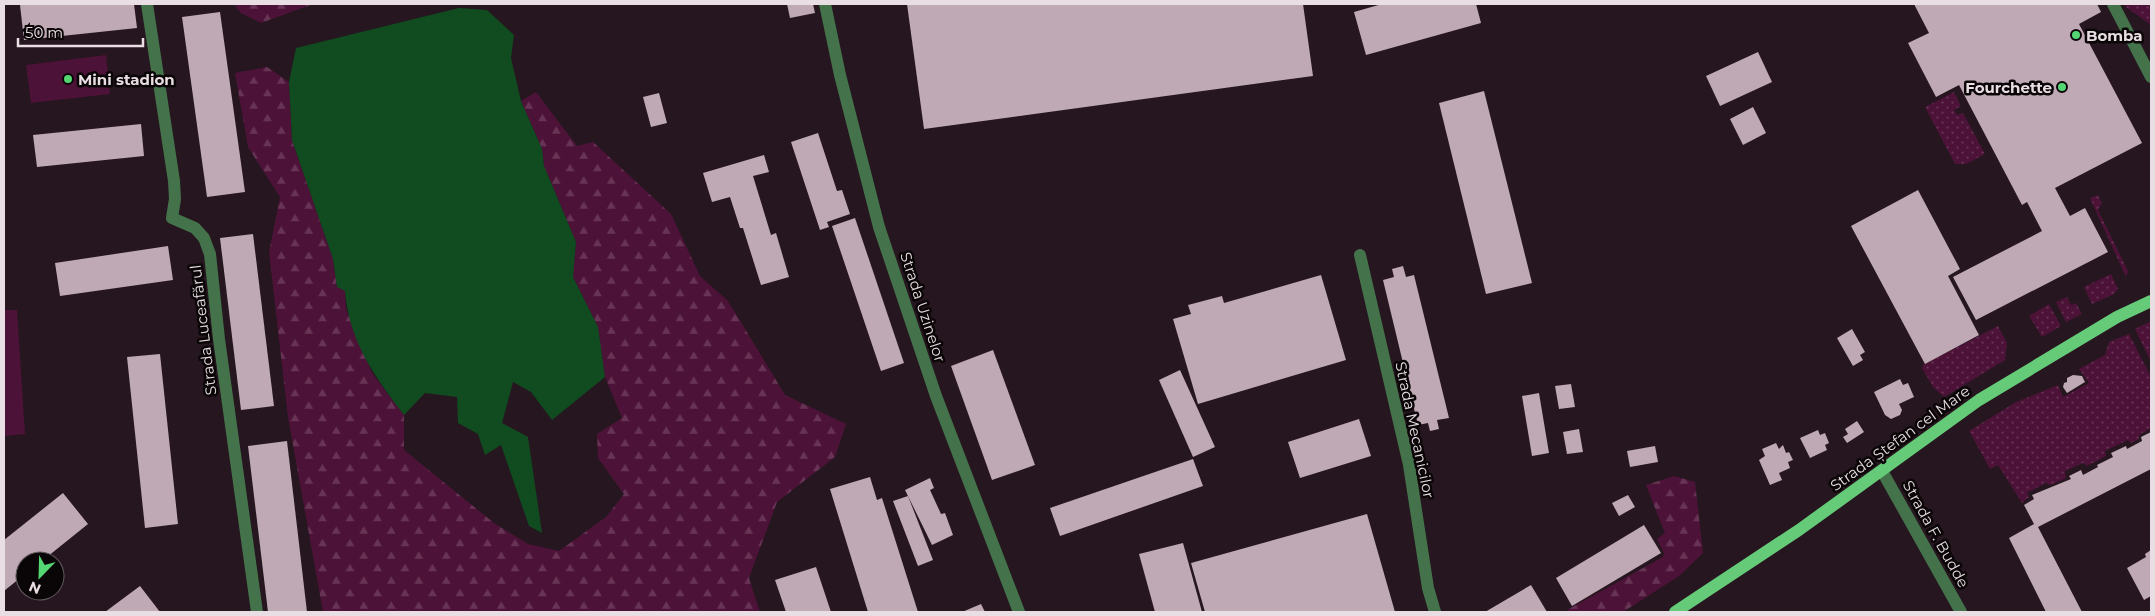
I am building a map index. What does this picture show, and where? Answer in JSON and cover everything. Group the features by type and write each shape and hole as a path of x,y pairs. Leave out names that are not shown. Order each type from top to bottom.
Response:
{"main road":[{"name":"Strada Ștefan cel Mare","path":"1675,612 1882,472 1979,400 2117,317 2151,301"}],"street":[{"name":"Strada Luceafărul","path":"147,4 174,181 172,218 195,228 204,238 210,254 219,339 257,612"},
{"name":"Strada Uzinelor","path":"825,4 840,75 879,227 936,396 1019,612"},
{"path":"2113,4 2151,77"},
{"name":"Strada Mecanicilor","path":"1360,254 1409,465 1428,588 1435,612"},
{"name":"Strada F. Budde","path":"1882,472 1961,612"}],"green space":[{"path":"234,4 313,4 261,23 241,13"},
{"path":"2124,4 2151,4 2151,25 2126,7"},
{"name":"Mini stadion","path":"106,55 110,94 31,103 26,65"},
{"path":"267,67 289,82 292,140 333,259 337,287 345,290 346,309 372,373 404,415 404,450 494,523 528,544 559,551 606,517 624,494 598,458 597,434 622,418 605,377 598,327 573,277 576,242 544,166 542,149 521,101 536,92 577,146 593,142 671,214 700,276 728,301 785,395 846,424 835,457 777,502 749,578 760,612 323,612 288,417 269,252 280,197 248,147 235,73"},
{"path":"1954,92 1961,106 1954,110 1957,115 1963,113 1985,154 1966,164 1955,164 1925,107"},
{"path":"2098,195 2102,203 2098,210 2128,271 2126,277 2090,198"},
{"path":"2111,274 2118,289 2114,294 2092,304 2084,287"},
{"path":"2067,297 2071,305 2076,303 2082,314 2066,322 2056,302"},
{"path":"2049,304 2061,326 2042,337 2029,316"},
{"path":"4,310 17,310 25,434 4,436"},
{"path":"2151,321 2151,362 2135,329"},
{"path":"1998,326 2007,343 2005,360 1944,397 1933,387 1922,368 1923,365"},
{"path":"2129,334 2151,377 2151,428 2139,435 2139,439 2131,443 2128,440 2105,451 2106,456 2087,466 2083,463 2065,471 2066,478 2050,485 2046,483 2027,493 2029,497 2022,503 1998,465 1990,469 1969,431 2016,402 2058,385 2063,397 2089,383 2079,369 2105,355 2109,342"},
{"path":"1674,476 1695,482 1703,553 1679,576 1623,612 1568,612 1567,610 1663,557 1664,553 1657,539 1665,533 1646,485"}],"shaded area":[{"path":"459,8 487,10 514,35 511,58 521,101 542,149 544,166 576,242 573,277 598,327 605,377 552,420 531,392 513,382 502,423 528,437 542,533 529,526 501,445 485,455 478,434 458,423 457,397 425,393 404,415 373,372 352,326 347,309 345,291 337,287 333,259 292,140 289,82 296,48"}],"building":[{"path":"134,4 137,28 24,40 20,5"},
{"path":"787,4 813,4 815,13 790,18"},
{"path":"907,4 1303,4 1313,76 924,129"},
{"path":"1382,4 1476,4 1481,23 1366,55 1354,12"},
{"path":"1914,4 2097,4 2101,12 2079,24 2142,143 2055,188 2070,216 2085,208 2108,252 1976,320 1953,277 2042,231 2027,202 2022,205 1959,85 1936,97 1908,43 1929,33"},
{"path":"220,12 245,192 207,197 182,17"},
{"path":"1758,52 1772,82 1720,106 1706,76"},
{"path":"1484,91 1532,283 1486,294 1439,103"},
{"path":"659,93 667,123 651,127 643,97"},
{"path":"1753,107 1766,133 1743,145 1730,119"},
{"path":"141,124 144,156 37,167 33,135"},
{"path":"818,133 837,191 842,190 850,214 827,222 829,227 820,230 791,142"},
{"path":"764,155 769,172 753,176 771,235 776,233 789,277 761,285 743,228 740,228 730,197 712,202 703,173"},
{"path":"1918,190 1960,269 1948,276 1979,335 1925,364 1851,226"},
{"path":"855,218 904,363 881,371 832,226"},
{"path":"253,234 274,406 241,410 220,238"},
{"path":"168,246 173,280 60,296 55,263"},
{"path":"1403,266 1406,277 1414,275 1449,418 1437,420 1439,429 1430,431 1428,423 1418,425 1383,280 1394,277 1392,269"},
{"path":"1321,275 1346,360 1198,404 1173,319 1191,314 1188,305 1222,296 1224,303"},
{"path":"1852,329 1865,352 1860,355 1863,360 1853,366 1837,338"},
{"path":"993,350 1035,465 992,480 951,366"},
{"path":"160,354 178,524 145,528 127,357"},
{"path":"1180,370 1215,447 1193,457 1159,380"},
{"path":"2073,375 2082,376 2085,382 2067,393 2063,387 2064,383 2067,382 2067,378"},
{"path":"1900,379 1903,385 1908,383 1914,397 1899,404 1902,410 1900,415 1891,419 1885,415 1874,392"},
{"path":"1571,384 1575,407 1559,409 1555,386"},
{"path":"1539,393 1549,453 1532,456 1522,396"},
{"path":"1359,419 1371,456 1300,478 1288,442"},
{"path":"1857,421 1864,432 1847,443 1843,437 1848,434 1845,429"},
{"path":"1579,429 1583,452 1567,454 1563,432"},
{"path":"1818,430 1820,435 1825,433 1829,443 1825,445 1827,450 1810,458 1800,438"},
{"path":"2151,432 2151,469 2038,527 2082,612 2046,612 2009,538 2034,524 2024,505 2034,499 2032,495 2071,479 2069,476 2081,470 2083,475 2113,457 2111,453 2126,446 2127,449 2142,441 2141,437"},
{"path":"287,441 307,612 268,612 248,446"},
{"path":"1776,443 1779,449 1783,445 1786,453 1789,452 1793,460 1788,462 1790,468 1779,473 1782,480 1770,485 1759,460 1765,456 1762,449"},
{"path":"1655,446 1658,462 1630,467 1627,451"},
{"path":"1193,459 1203,486 1060,536 1050,508"},
{"path":"870,477 877,500 882,498 918,612 868,612 830,489"},
{"path":"930,478 934,488 930,490 941,514 945,513 953,535 932,545 905,490"},
{"path":"63,493 88,524 54,551 15,551 15,582 4,591 4,540"},
{"path":"1628,495 1635,507 1619,516 1612,503"},
{"path":"908,496 933,560 918,566 893,501"},
{"path":"1367,514 1395,612 1205,612 1191,563"},
{"path":"1644,525 1661,553 1572,606 1556,578"},
{"path":"1183,543 1202,612 1155,612 1139,554"},
{"path":"2151,550 2151,596 2144,600 2127,568 2146,557 2145,554"},
{"path":"816,567 831,612 786,612 775,580"},
{"path":"1531,585 1547,612 1485,612"},
{"path":"140,586 160,612 105,612"},
{"path":"981,604 985,612 962,612"}],"place":[{"name":"Bomba","path":"2076,35"},
{"name":"Mini stadion","path":"68,79"},
{"name":"Fourchette","path":"2062,87"}]}
